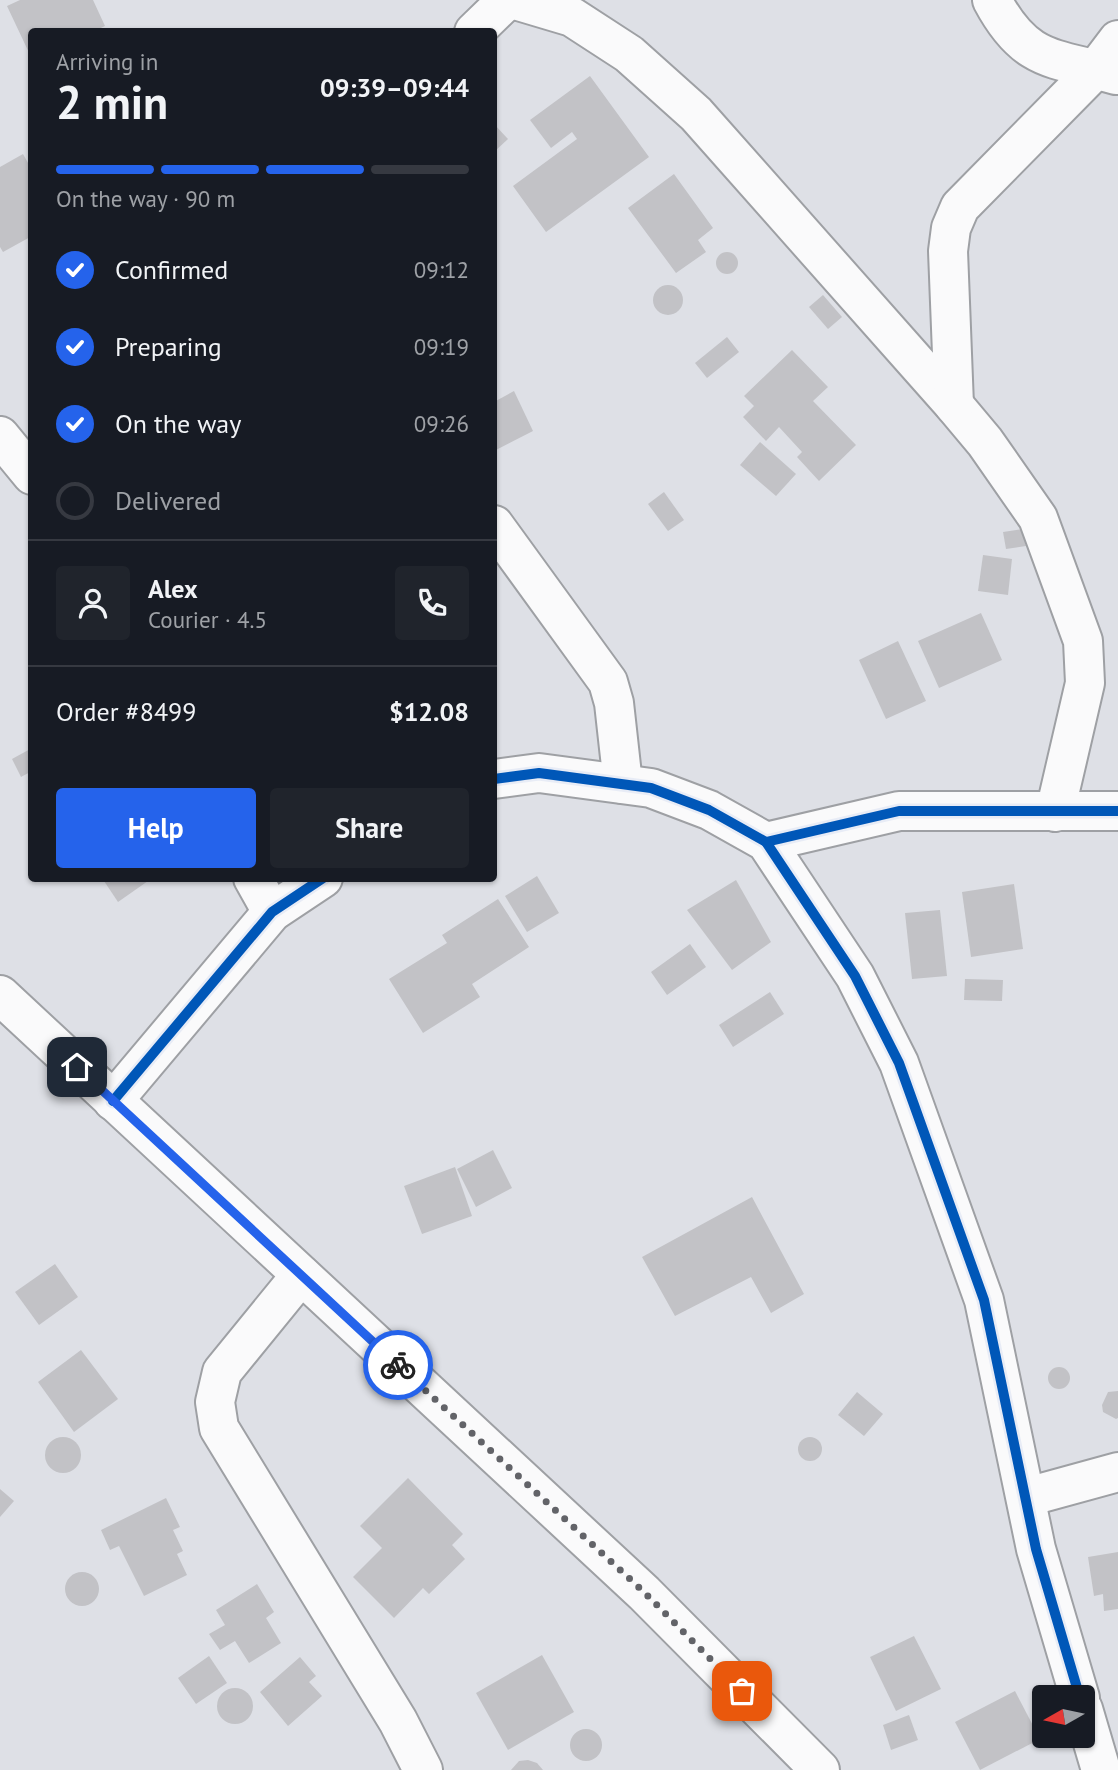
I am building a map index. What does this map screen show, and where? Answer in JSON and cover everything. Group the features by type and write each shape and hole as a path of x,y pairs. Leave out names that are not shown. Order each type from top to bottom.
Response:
{"street":[{"path":"478,28 506,0"},
{"path":"515,0 572,17 629,54 696,114 954,405 985,442 1038,518 1083,641 1085,683 1055,812"},
{"path":"992,0 1003,22 1027,48 1055,60 1111,62"},
{"path":"954,405 948,251 951,228 960,207 1111,62"},
{"path":"0,436 28,470"},
{"path":"497,529 608,682 614,703 623,784"},
{"path":"497,779 539,773 651,788 709,810 766,842 855,976 899,1063 984,1300 1027,1497 1035,1549 1076,1685"},
{"path":"766,842 899,811 1118,811"},
{"path":"255,882 272,912"},
{"path":"113,1101 272,912 317,882"},
{"path":"0,995 644,1592 820,1770"},
{"path":"302,1275 222,1372 215,1402 219,1428 398,1721 423,1770"},
{"path":"1027,1497 1118,1472"},
{"path":"1095,1748 1101,1770"}],"building":[{"path":"20,0 93,0 105,26 28,28 28,51 7,6"},
{"path":"590,76 649,157 546,232 513,186 577,139 572,132 551,148 530,120"},
{"path":"497,127 508,139 497,149"},
{"path":"23,154 28,163 28,238 3,252 0,247 0,167"},
{"path":"674,174 713,228 698,240 706,252 676,273 628,208"},
{"path":"723,252 731,252 738,259 738,267 731,274 723,274 716,267 716,259"},
{"path":"668,285 679,289 683,300 679,311 668,315 657,311 653,300 657,289"},
{"path":"823,295 842,317 828,329 809,307"},
{"path":"727,337 739,352 707,378 695,363"},
{"path":"792,350 828,387 813,401 856,445 819,481 797,457 802,452 779,427 766,441 743,417 754,406 744,396"},
{"path":"514,391 533,431 497,449 497,400"},
{"path":"760,442 796,474 776,496 740,465"},
{"path":"664,492 684,520 668,531 648,504"},
{"path":"1023,529 1026,546 1006,549 1003,532"},
{"path":"983,555 1012,559 1008,595 978,591"},
{"path":"981,613 1002,660 939,688 918,641"},
{"path":"898,641 926,701 886,719 859,660"},
{"path":"28,750 28,773 21,777 12,759"},
{"path":"537,876 559,913 527,932 505,896"},
{"path":"736,880 771,942 732,970 687,910"},
{"path":"105,882 147,882 118,902"},
{"path":"1014,884 1023,949 971,957 962,892"},
{"path":"498,899 529,947 472,984 480,997 423,1033 389,979 447,943 442,935"},
{"path":"940,910 947,976 912,979 905,913"},
{"path":"690,944 706,967 667,995 651,972"},
{"path":"965,979 1003,980 1002,1001 964,1000"},
{"path":"770,992 784,1014 733,1047 719,1025"},
{"path":"493,1150 512,1188 476,1207 457,1169"},
{"path":"455,1167 472,1216 422,1234 404,1186"},
{"path":"752,1197 804,1294 771,1313 751,1277 675,1316 642,1257"},
{"path":"55,1264 78,1297 39,1325 15,1292"},
{"path":"81,1350 118,1399 74,1432 38,1382"},
{"path":"1059,1367 1067,1370 1070,1378 1067,1386 1059,1389 1051,1386 1048,1378 1051,1370"},
{"path":"1118,1391 1116,1419 1103,1412 1102,1405 1108,1392"},
{"path":"857,1392 883,1414 864,1436 838,1415"},
{"path":"63,1437 75,1443 81,1455 75,1467 63,1473 51,1467 45,1455 51,1443"},
{"path":"810,1437 819,1440 822,1449 819,1458 810,1461 801,1458 798,1449 801,1440"},
{"path":"408,1478 463,1534 452,1545 465,1559 429,1594 423,1588 394,1618 353,1577 382,1548 360,1526"},
{"path":"0,1489 14,1501 0,1517"},
{"path":"166,1498 180,1527 173,1530 183,1551 177,1554 187,1575 144,1596 119,1546 110,1550 101,1530"},
{"path":"1118,1552 1118,1609 1104,1611 1103,1594 1094,1596 1088,1557"},
{"path":"82,1572 94,1577 99,1589 94,1601 82,1606 70,1601 65,1589 70,1577"},
{"path":"257,1584 274,1612 266,1618 281,1643 249,1663 235,1641 220,1650 209,1634 225,1625 216,1610"},
{"path":"914,1636 941,1689 896,1711 870,1657"},
{"path":"542,1655 574,1712 508,1750 476,1693"},
{"path":"209,1656 227,1683 196,1704 178,1678"},
{"path":"300,1657 316,1676 309,1682 322,1696 288,1726 260,1692"},
{"path":"235,1688 247,1694 253,1706 247,1718 235,1724 223,1718 217,1706 223,1694"},
{"path":"1015,1691 1032,1724 1032,1743 980,1770 955,1722"},
{"path":"909,1715 918,1740 891,1750 883,1725"},
{"path":"586,1729 598,1733 602,1745 598,1757 586,1761 574,1757 570,1745 574,1733"},
{"path":"519,1761 537,1763 543,1770 511,1770"}],"cycle path":[{"path":"497,779 539,773 651,788 709,810 766,842 855,976 899,1063 984,1300 1036,1549 1076,1685"},
{"path":"766,842 899,811 1118,811"},
{"path":"113,1101 272,912 317,882"}],"way so far":[{"path":"398,1365 644,1592 742,1691"}],"route":[{"path":"77,1067 398,1365"}]}
